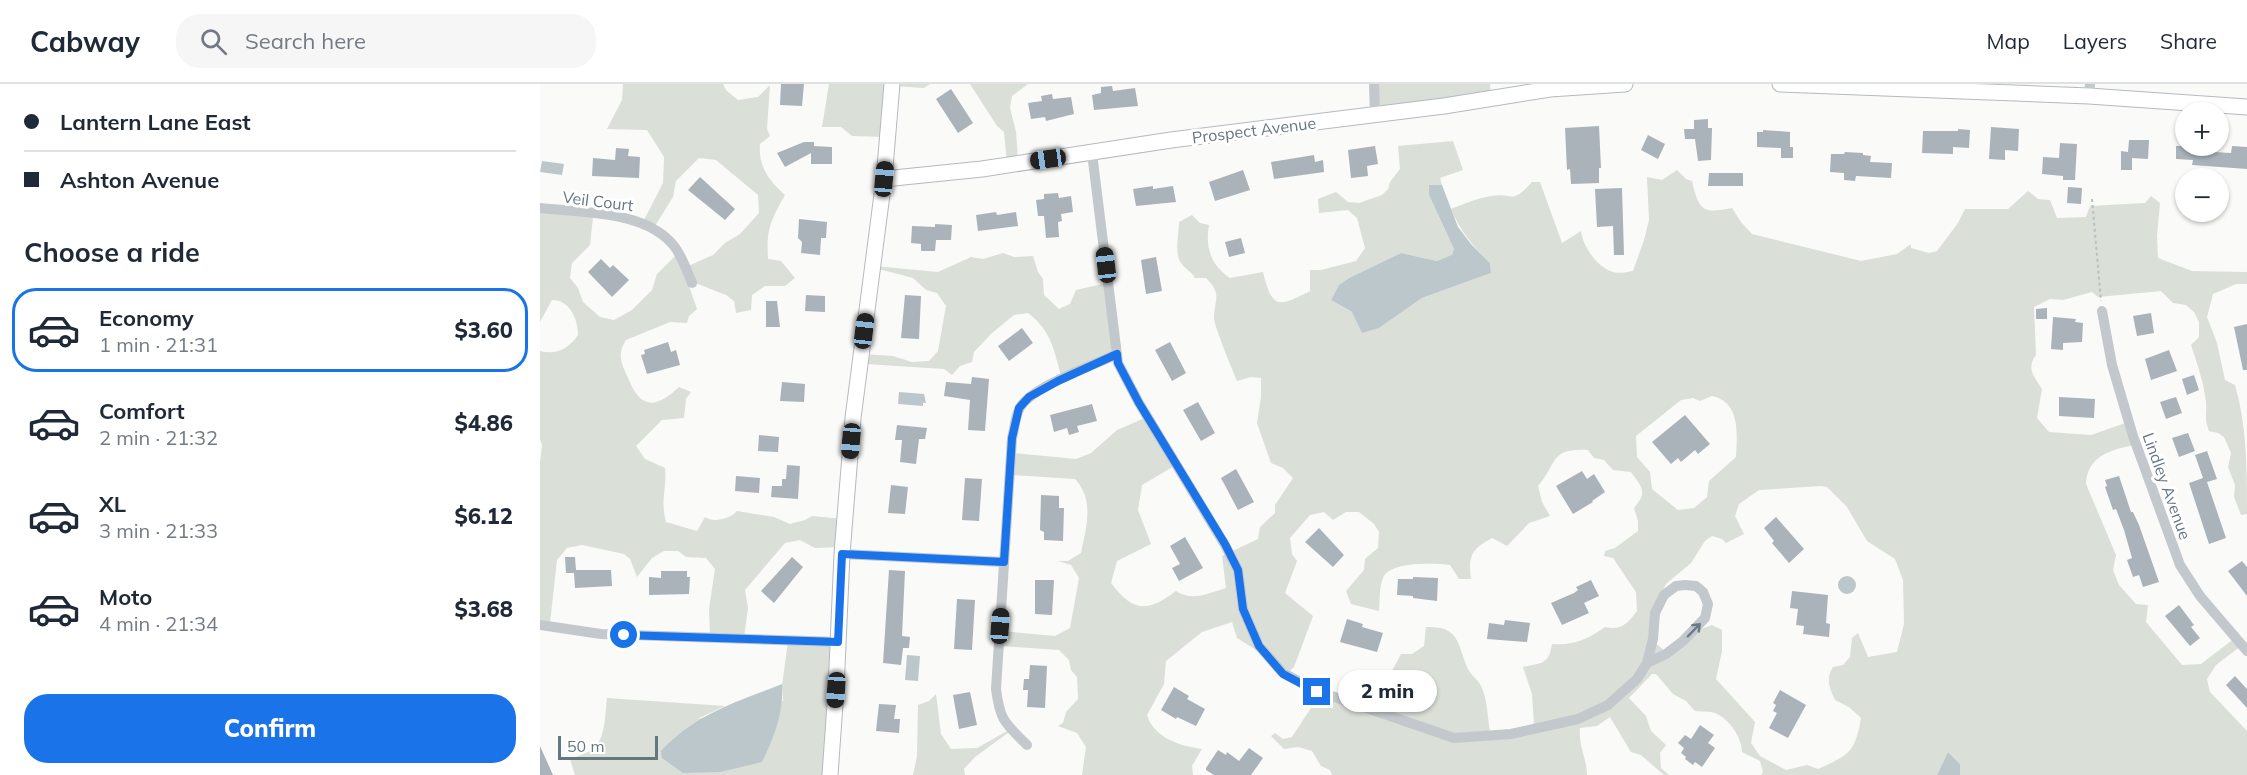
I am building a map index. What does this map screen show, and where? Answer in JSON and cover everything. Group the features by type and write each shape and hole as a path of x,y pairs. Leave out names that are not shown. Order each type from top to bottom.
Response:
{"street":[{"path":"830,775 842,554 853,418 884,179 892,84"},
{"path":"1374,84 1376,114"},
{"name":"Prospect Avenue","path":"884,179 982,169 1171,141 1444,106 1550,88 1624,84"},
{"path":"1780,84 2089,90 2247,106"},
{"path":"1092,153 1118,363 1139,403 1225,544 1238,570 1243,609 1259,646 1283,674 1317,692 1454,738 1511,734 1578,719 1608,705 1637,679 1647,663 1656,613 1664,596 1676,586 1696,586 1703,592 1708,604 1705,618 1682,643 1647,663"},
{"name":"Veil Court","path":"540,208 639,221 661,232 675,247 692,283"},
{"name":"Lindley Avenue","path":"2102,310 2112,365 2133,436 2180,565 2200,596 2247,651"},
{"path":"1027,745 999,713 996,689 1012,438 1019,408 1029,397 1117,354"},
{"path":"842,554 1004,562"},
{"path":"540,625 601,634 838,642"}],"path":[{"path":"2092,199 2102,310"}],"shaded area":[{"path":"623,84 723,84 726,90 738,100 758,97 770,85 767,129 770,136 760,144 760,152 763,166 770,179 785,195 771,225 768,259 781,261 795,278 785,286 765,286 752,295 751,310 736,313 734,301 726,295 693,282 689,286 697,309 689,316 687,323 670,322 626,340 621,350 624,369 634,390 644,401 657,402 679,387 691,392 686,399 684,418 662,420 636,446 645,459 665,468 666,522 697,531 705,517 712,520 721,519 737,511 774,517 790,524 812,516 844,519 843,547 815,548 800,540 785,543 745,590 748,608 744,637 710,636 709,609 715,569 706,558 686,557 678,551 664,551 652,558 637,577 630,559 624,554 582,545 567,548 557,560 550,623 540,623 542,445 540,439 540,351 562,350 578,335 575,317 564,303 552,300 540,322 540,209 593,217 590,245 572,263 570,278 578,288 583,302 600,317 614,320 632,310 652,290 657,274 678,253 686,267 713,255 725,243 740,234 759,213 758,195 716,160 699,158 676,181 673,197 655,226 644,220 663,183 664,157 647,130 607,129 622,100"},
{"path":"829,84 930,84 924,88 894,86 885,137 852,136 841,127 822,127"},
{"path":"970,84 1028,84 1012,96 1010,108 1016,132 1018,159 1007,163 1004,132 997,126"},
{"path":"1376,84 1490,84 1491,96 1377,111"},
{"path":"1453,141 1463,170 1440,178 1442,185 1429,186 1429,195 1454,249 1452,256 1437,261 1401,253 1349,278 1339,285 1331,300 1379,328 1422,298 1491,273 1490,263 1468,238 1451,209 1486,197 1516,196 1532,182 1540,182 1562,243 1581,231 1596,261 1617,273 1633,271 1644,240 1649,220 1647,177 1662,180 1677,170 1686,179 1692,181 1697,199 1704,208 1714,211 1732,208 1752,234 1861,261 1897,254 1911,244 1911,248 1929,253 1937,251 1958,223 1965,209 2008,209 2028,191 2038,199 2050,200 2057,218 2086,217 2090,206 2145,203 2151,196 2160,203 2158,258 2192,271 2247,272 2247,284 2236,284 2213,294 2207,317 2217,343 2225,380 2235,385 2239,401 2246,448 2247,514 2241,515 2234,497 2235,485 2228,467 2231,453 2224,437 2209,431 2207,426 2204,388 2191,345 2199,337 2199,322 2194,312 2186,305 2173,303 2161,291 2098,297 2092,292 2063,300 2050,299 2034,307 2036,355 2031,368 2042,389 2037,418 2049,432 2091,435 2128,422 2135,445 2102,456 2096,460 2087,474 2086,484 2116,555 2113,570 2119,585 2136,604 2148,605 2146,622 2182,665 2201,664 2235,638 2241,646 2216,665 2207,679 2210,692 2247,731 2247,775 1960,775 1960,764 1948,752 1937,775 1761,775 1763,772 1760,761 1742,752 1740,740 1725,720 1713,712 1695,711 1686,701 1673,694 1656,674 1652,674 1629,698 1646,716 1651,731 1666,745 1660,753 1661,768 1669,775 1664,775 1641,755 1631,752 1610,717 1597,726 1580,728 1587,775 1332,775 1330,770 1321,766 1312,751 1298,747 1284,749 1271,736 1275,733 1283,739 1292,737 1320,694 1339,698 1357,671 1376,676 1392,671 1401,654 1412,654 1424,646 1426,627 1445,629 1455,637 1468,670 1483,691 1490,731 1532,728 1534,726 1532,694 1523,667 1543,662 1549,656 1552,644 1574,643 1605,627 1620,627 1637,611 1636,592 1613,558 1604,556 1605,551 1615,548 1638,531 1634,508 1641,498 1642,490 1631,472 1613,470 1604,460 1594,458 1588,450 1575,450 1560,454 1538,486 1542,502 1550,516 1529,523 1507,546 1492,538 1476,549 1470,564 1471,579 1459,579 1450,565 1413,564 1387,572 1380,590 1379,611 1351,604 1346,591 1364,570 1365,559 1378,548 1379,532 1374,524 1359,512 1346,512 1333,520 1324,512 1310,515 1290,538 1292,554 1297,561 1285,593 1313,616 1294,667 1290,671 1237,638 1232,622 1202,632 1166,661 1164,684 1147,715 1155,730 1169,740 1202,749 1192,766 1193,775 1082,775 1086,747 1077,733 1058,726 1063,723 1066,712 1078,699 1077,677 1071,670 1069,660 1059,650 1001,646 1001,631 1055,636 1070,628 1079,578 1071,565 1058,561 1068,561 1081,553 1087,505 1081,487 1075,479 1012,475 1013,453 1076,459 1091,453 1117,430 1147,417 1176,465 1142,485 1138,510 1151,544 1117,561 1111,583 1126,600 1141,606 1157,603 1176,591 1194,596 1226,588 1222,556 1258,539 1260,527 1275,513 1275,505 1293,478 1283,468 1271,463 1257,423 1261,378 1251,377 1237,381 1214,317 1216,292 1206,278 1195,278 1179,259 1177,249 1179,222 1192,215 1200,223 1209,225 1208,241 1211,255 1218,267 1230,278 1263,272 1274,299 1278,302 1291,300 1310,291 1310,270 1321,270 1356,261 1365,248 1357,218 1348,210 1319,213 1318,199 1336,192 1348,202 1359,203 1382,195 1400,169 1398,146","holes":["1712,396 1721,399 1733,412 1736,457 1709,481 1707,497 1694,508 1678,510 1652,489 1650,472 1637,457 1636,436 1681,400 1693,398 1700,401","1827,487 1847,507 1867,541 1895,559 1903,580 1904,624 1897,652 1868,657 1858,633 1852,638 1850,657 1843,665 1833,667 1831,671 1829,684 1835,700 1849,707 1861,718 1856,739 1849,751 1844,756 1818,769 1807,765 1786,770 1760,756 1751,743 1755,722 1716,679 1722,651 1722,630 1712,625 1698,630 1671,656 1648,637 1653,611 1666,584 1691,563 1705,541 1712,536 1726,543 1744,534 1735,516 1739,504 1759,490"]},
{"path":"542,161 564,164 562,175 540,172"},
{"path":"1429,185 1442,185 1458,227 1490,263 1491,273 1422,298 1379,328 1362,333 1352,312 1331,300 1339,285 1401,253 1437,261 1452,255 1454,249 1429,195"},
{"path":"1003,253 1014,257 1033,256 1043,279 1044,295 1059,309 1070,304 1076,290 1107,283 1117,353 1062,379 1047,334 1028,313 1014,315 974,352 972,362 960,366 952,375 944,369 866,364 863,354 893,356 912,362 929,361 938,351 946,306 937,293 926,290 913,278 874,266 938,272 971,257 983,259"},
{"path":"899,392 924,394 926,403 923,403 923,406 898,404"},
{"path":"1843,576 1851,576 1856,581 1854,592 1843,594 1838,589 1838,581"},
{"path":"834,641 830,775 575,775 570,759 588,752 597,745 604,725 607,698 725,706 697,719 783,701 782,685 788,642"},
{"path":"907,655 920,656 918,681 905,680"},
{"path":"782,684 777,724 762,762 720,772 683,773 662,758 661,751 674,738 702,718 732,703"},
{"path":"936,694 941,734 951,749 977,748 1012,730 975,757 964,769 965,775 913,775 917,756 918,705 929,701"},
{"path":"1948,752 1960,764 1960,775 1937,775"}],"building":[{"path":"781,84 804,84 802,106 780,105"},
{"path":"1112,86 1113,91 1135,88 1138,106 1094,110 1092,95 1101,93 1101,87"},
{"path":"951,89 973,123 958,133 936,99"},
{"path":"1052,94 1053,99 1071,97 1074,114 1046,121 1045,117 1031,119 1028,103 1042,101 1041,96"},
{"path":"1708,119 1708,128 1712,128 1711,160 1698,161 1695,139 1685,139 1684,129 1694,129 1694,120"},
{"path":"1599,126 1601,168 1599,168 1599,183 1571,184 1570,169 1567,170 1565,128"},
{"path":"1991,127 2019,129 2018,151 2005,150 2005,160 1989,159"},
{"path":"1958,129 1970,130 1969,148 1953,147 1953,154 1922,153 1923,131 1958,131"},
{"path":"1763,130 1790,132 1793,158 1781,158 1781,148 1757,147 1757,132 1763,132"},
{"path":"1648,135 1665,144 1658,159 1641,150"},
{"path":"2129,140 2149,140 2148,159 2132,158 2132,170 2121,170 2121,151 2128,152"},
{"path":"804,142 814,142 814,146 832,147 832,164 811,164 811,153 785,167 777,153"},
{"path":"2060,143 2077,144 2075,180 2063,180 2063,176 2042,174 2043,157 2059,158"},
{"path":"1375,146 1378,164 1367,166 1368,176 1351,178 1348,150"},
{"path":"2232,146 2247,147 2247,169 2192,165 2193,160 2176,159 2176,156 2229,156"},
{"path":"616,148 629,149 628,156 640,157 639,178 592,176 593,158 615,160"},
{"path":"1845,152 1871,156 1870,162 1892,163 1891,178 1856,176 1855,181 1844,180 1844,173 1830,172 1831,154 1844,154"},
{"path":"1314,155 1315,162 1323,160 1324,172 1274,179 1271,162"},
{"path":"1243,170 1250,190 1215,201 1209,182"},
{"path":"1709,173 1743,173 1743,186 1708,186"},
{"path":"700,177 735,209 725,220 688,190"},
{"path":"1153,186 1153,189 1173,186 1176,202 1136,206 1133,189"},
{"path":"2068,187 2082,188 2081,204 2067,203"},
{"path":"1622,188 1624,255 1614,255 1613,226 1597,227 1595,189"},
{"path":"1058,193 1059,198 1071,196 1073,212 1061,214 1062,221 1058,222 1059,237 1046,238 1044,216 1038,216 1036,200 1044,199 1044,194"},
{"path":"996,212 997,215 1016,212 1018,226 978,231 976,215"},
{"path":"799,219 827,222 826,238 821,238 820,255 801,253 802,242 798,238"},
{"path":"935,224 952,225 951,240 936,240 935,251 921,251 921,244 911,243 912,226 935,227"},
{"path":"1241,238 1245,253 1229,257 1225,242"},
{"path":"1156,257 1162,291 1146,294 1141,260"},
{"path":"601,259 610,268 613,265 629,280 612,297 588,272"},
{"path":"806,295 825,296 825,312 805,311"},
{"path":"905,295 921,296 919,339 901,338"},
{"path":"766,301 777,301 780,327 766,327"},
{"path":"2047,308 2047,319 2036,319 2036,309"},
{"path":"2151,313 2154,333 2137,336 2133,316"},
{"path":"2053,317 2076,319 2075,322 2083,323 2082,342 2063,343 2063,350 2051,349"},
{"path":"2247,324 2247,370 2243,370 2234,327"},
{"path":"1022,328 1033,343 1009,361 998,346"},
{"path":"668,342 671,352 676,350 680,365 647,374 641,355 645,354 644,350"},
{"path":"1170,342 1186,373 1172,381 1155,350"},
{"path":"2169,350 2177,371 2151,380 2145,359"},
{"path":"2194,375 2199,390 2187,395 2182,379"},
{"path":"972,377 989,379 985,431 968,430 970,400 944,396 946,382 971,384"},
{"path":"782,382 805,384 804,402 780,401"},
{"path":"2059,397 2095,399 2094,418 2059,416"},
{"path":"2176,397 2182,413 2166,419 2160,402"},
{"path":"1198,402 1215,433 1201,441 1183,410"},
{"path":"1092,404 1097,421 1077,426 1079,432 1069,435 1067,428 1054,432 1050,415"},
{"path":"1685,415 1710,444 1698,454 1695,450 1681,462 1678,458 1671,464 1652,442"},
{"path":"897,425 927,428 925,439 919,439 916,464 900,462 902,440 895,440"},
{"path":"2188,433 2195,451 2179,457 2172,438"},
{"path":"759,435 779,437 778,452 758,451"},
{"path":"2207,451 2217,479 2207,482 2226,538 2209,544 2189,483 2203,478 2195,455"},
{"path":"787,465 800,466 798,499 771,497 772,486 782,486 782,479 786,479"},
{"path":"1236,469 1254,502 1238,510 1221,478"},
{"path":"1582,471 1587,479 1594,474 1605,492 1573,514 1556,486"},
{"path":"736,476 760,478 759,493 735,491"},
{"path":"2119,476 2159,582 2143,587 2139,575 2133,577 2127,560 2132,558 2124,530 2116,509 2113,510 2105,487 2107,486 2105,480"},
{"path":"965,478 982,479 979,521 962,520"},
{"path":"891,485 908,487 905,514 888,513"},
{"path":"1041,495 1059,496 1059,508 1064,508 1063,541 1044,540 1044,532 1040,530"},
{"path":"1776,517 1804,549 1789,563 1772,543 1774,541 1764,528"},
{"path":"1319,528 1344,555 1333,567 1305,542"},
{"path":"1185,537 1203,568 1179,581 1172,568 1180,564 1170,546"},
{"path":"565,557 575,557 576,570 611,570 612,586 575,588 574,573 566,573"},
{"path":"792,557 803,567 774,603 761,591"},
{"path":"2242,561 2247,567 2247,596 2228,571"},
{"path":"889,570 905,571 902,636 910,637 909,648 903,648 901,665 883,663"},
{"path":"661,571 687,571 687,577 690,577 689,594 649,595 649,577 661,578"},
{"path":"1413,577 1438,578 1437,601 1397,595 1398,579 1413,579"},
{"path":"1035,580 1054,580 1052,615 1035,614"},
{"path":"1591,580 1599,596 1584,603 1589,613 1562,625 1551,603 1574,593 1578,590 1576,587"},
{"path":"1792,591 1828,595 1826,623 1830,624 1829,637 1803,634 1804,626 1796,625 1798,609 1790,608"},
{"path":"957,599 975,600 972,650 954,649"},
{"path":"2179,605 2194,625 2191,627 2200,638 2190,646 2165,616"},
{"path":"1347,619 1363,624 1362,627 1383,633 1377,652 1340,642"},
{"path":"1505,620 1530,623 1527,642 1487,639 1489,623 1504,625"},
{"path":"1030,665 1047,666 1045,708 1027,707 1028,690 1023,690 1024,679 1029,679"},
{"path":"2235,676 2247,689 2247,708 2226,685"},
{"path":"1174,687 1189,696 1187,699 1205,709 1196,726 1177,717 1176,719 1161,710"},
{"path":"1780,690 1806,705 1788,738 1769,728 1777,713 1773,711 1776,705 1773,703"},
{"path":"970,692 977,725 959,729 953,695"},
{"path":"879,704 896,705 894,719 900,719 899,733 876,731"},
{"path":"1700,725 1714,735 1708,743 1715,748 1702,767 1695,762 1693,765 1685,759 1686,757 1681,753 1684,748 1678,743 1685,735 1691,739"},
{"path":"540,746 553,775 540,775"},
{"path":"1249,748 1263,758 1251,775 1214,775 1206,770 1218,750 1226,755 1227,752 1239,761"}],"route":[{"path":"624,635 838,642 842,554 1004,562 1012,438 1019,408 1029,397 1058,381 1117,354 1118,363 1139,403 1225,544 1238,570 1243,609 1259,646 1283,674 1317,692"}]}
